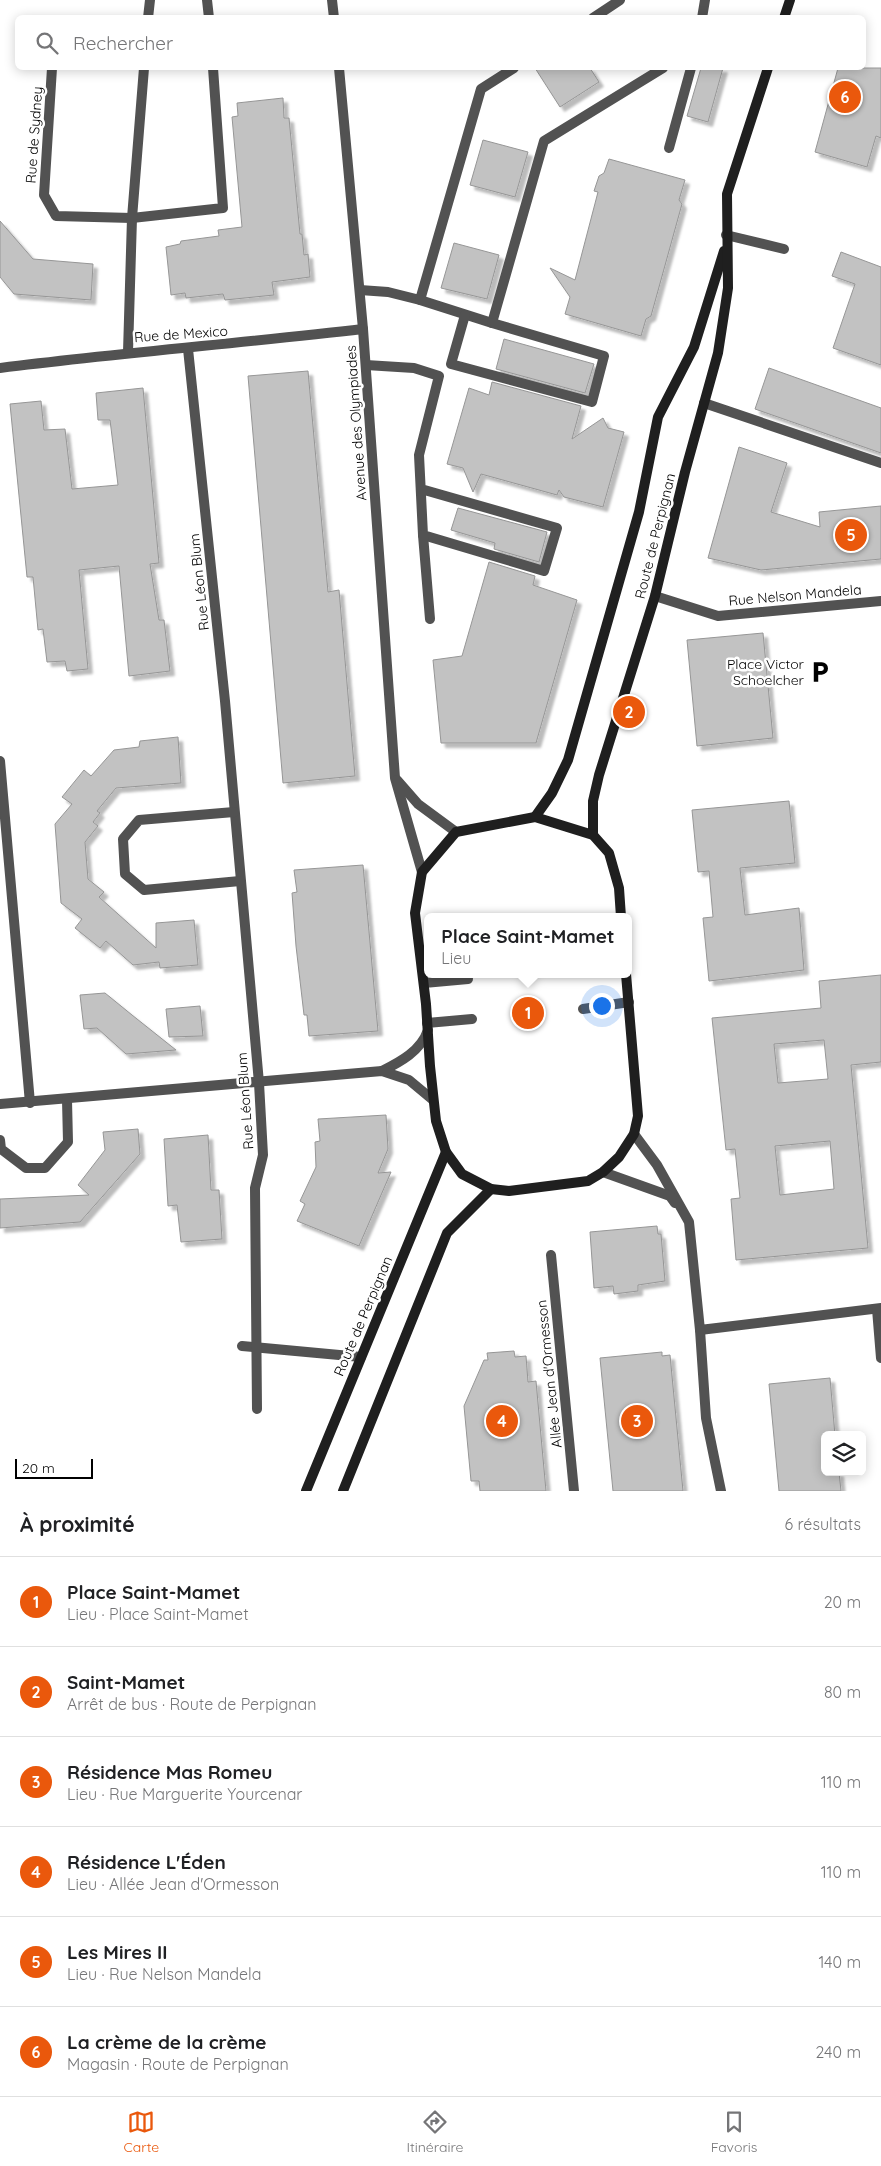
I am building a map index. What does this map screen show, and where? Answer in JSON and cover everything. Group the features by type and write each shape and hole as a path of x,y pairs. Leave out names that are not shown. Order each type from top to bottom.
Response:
{"main road":[{"path":"785,15 790,0"},
{"name":"Route de Perpignan","path":"593,835 593,801 599,775 656,596 718,353 728,288 727,194 767,70"},
{"name":"Route de Perpignan","path":"535,817 552,793 568,760 639,512 658,417 694,347 727,238"},
{"path":"622,913 619,888 609,853 593,835 535,817 456,832 422,872 415,914 424,983 436,1121 446,1152 462,1174 491,1190 509,1191 588,1181 603,1172 619,1157 634,1134 638,1116 626,978"},
{"name":"Route de Perpignan","path":"306,1491 446,1152"},
{"path":"343,1491 447,1233 491,1190"}],"street":[{"path":"148,15 150,0"},
{"path":"208,0 209,15"},
{"path":"332,0 334,15"},
{"path":"598,15 620,0"},
{"path":"702,15 705,0"},
{"name":"Rue de Sydney","path":"52,70 44,195 56,216 132,218"},
{"path":"128,352 132,218 144,70"},
{"path":"132,218 223,208 212,70"},
{"name":"Avenue des Olympiades","path":"339,70 366,365 395,778 422,872"},
{"path":"420,300 481,89 511,70"},
{"path":"492,323 544,141 660,70"},
{"path":"669,148 690,70"},
{"path":"727,238 784,249"},
{"path":"360,290 388,292 420,300 604,356 592,402 451,364"},
{"path":"430,619 419,455 439,376 451,364 465,315"},
{"name":"Rue de Mexico","path":"0,368 128,352 188,349 363,329"},
{"name":"Rue Léon Blum","path":"188,349 259,1083 263,1155 255,1188 257,1409"},
{"path":"366,365 414,368 439,376"},
{"path":"704,403 881,462"},
{"path":"421,489 557,528 544,571 423,535"},
{"name":"Rue Nelson Mandela","path":"656,596 718,616 881,601"},
{"path":"0,761 30,1102"},
{"path":"395,778 418,804 456,832"},
{"path":"234,812 139,820 122,839 125,874 144,890 240,881"},
{"path":"424,983 468,979"},
{"path":"583,1009 629,1002"},
{"path":"0,1104 67,1100 382,1071 404,1060 425,1038 427,1027 472,1019"},
{"path":"382,1071 409,1080 434,1100"},
{"path":"0,1140 1,1149 26,1168 46,1168 68,1142 67,1100"},
{"path":"634,1134 657,1165 689,1222 700,1330 706,1418 721,1491"},
{"path":"603,1172 670,1196 689,1222"},
{"name":"Allée Jean d'Ormesson","path":"551,1255 574,1491"},
{"path":"700,1330 879,1308 881,1358"},
{"path":"242,1346 361,1357"}],"building":[{"path":"881,68 881,138 876,136 867,167 815,152 837,70"},
{"path":"536,70 591,70 599,82 560,107"},
{"path":"700,70 722,70 708,122 687,116"},
{"path":"283,98 284,118 289,118 300,234 302,234 304,255 308,254 310,277 272,282 274,295 225,300 223,294 186,298 185,293 171,295 166,247 180,244 181,241 219,236 218,230 242,227 232,117 238,116 237,103"},
{"path":"483,140 528,152 515,197 470,185"},
{"path":"609,159 685,180 679,200 682,204 651,316 646,319 641,336 565,314 570,297 550,268 575,280 598,192 594,191 599,176 604,173"},
{"path":"0,221 33,259 93,264 91,300 14,294 0,277"},
{"path":"454,243 499,255 487,299 441,288"},
{"path":"841,252 881,267 881,365 833,348 855,284 832,276"},
{"path":"504,339 594,364 585,393 496,369"},
{"path":"769,368 881,408 881,453 755,409"},
{"path":"308,371 328,592 339,590 355,776 283,783 248,376"},
{"path":"492,382 581,406 572,439 603,418 608,428 624,432 603,507 564,497 559,490 557,495 481,474 473,492 463,468 447,464 469,388 489,395"},
{"path":"143,388 159,563 150,564 159,620 164,620 170,671 129,676 119,566 79,570 88,669 67,671 65,661 47,662 43,629 38,630 33,577 27,577 10,404 41,401 44,430 65,429 72,489 118,485 110,420 98,420 96,393"},
{"path":"739,447 787,463 771,512 820,527 819,512 881,506 881,559 761,570 708,558"},
{"path":"458,508 547,532 539,562 494,549 495,543 451,530"},
{"path":"489,562 535,576 533,585 577,600 536,743 441,743 433,660 462,656"},
{"path":"763,633 773,738 697,746 687,640"},
{"path":"178,737 181,783 116,788 97,811 100,813 93,822 98,826 85,842 88,879 104,892 99,897 156,948 156,923 194,920 198,965 160,968 159,962 133,965 106,941 100,948 75,928 82,919 61,903 55,824 72,804 62,797 84,770 91,776 114,750 139,747 140,741"},
{"path":"789,801 795,863 740,868 745,915 799,908 804,970 709,981 703,918 713,917 709,871 698,872 692,810"},
{"path":"363,865 378,1031 309,1036 307,1015 304,1015 296,946 292,893 297,892 294,870"},
{"path":"881,975 881,1062 851,1065 868,1248 736,1260 731,1199 740,1198 735,1149 726,1150 712,1018 821,1008 819,981","holes":["824,1040 828,1079 778,1083 774,1044","830,1141 834,1189 780,1195 775,1146"]},
{"path":"105,993 176,1050 126,1054 97,1028 84,1029 80,995"},
{"path":"200,1006 203,1036 169,1037 166,1009"},
{"path":"386,1115 388,1149 378,1173 391,1172 359,1246 297,1221 305,1204 300,1201 316,1167 315,1142 320,1141 318,1119"},
{"path":"138,1129 140,1154 80,1222 0,1228 0,1199 89,1195 78,1185 105,1150 103,1132"},
{"path":"208,1135 211,1190 219,1190 222,1239 181,1242 177,1205 168,1206 164,1139"},
{"path":"657,1226 658,1234 661,1234 665,1281 638,1285 638,1291 614,1294 613,1286 594,1288 590,1232"},
{"path":"514,1351 515,1357 526,1356 528,1382 536,1381 546,1491 480,1491 479,1481 471,1481 464,1406 484,1360 488,1360 487,1353"},
{"path":"662,1352 662,1356 670,1355 683,1491 613,1491 600,1358"},
{"path":"830,1378 835,1431 821,1431 821,1476 839,1476 841,1491 779,1491 769,1384"}],"place":[{"name":"La crème de la crème","path":"845,97"},
{"name":"Les Mires II","path":"851,535"},
{"name":"Place Victor Schoelcher","path":"820,672"},
{"name":"Saint-Mamet","path":"629,712"},
{"name":"Place Saint-Mamet","path":"528,1013"},
{"name":"Résidence L'Éden","path":"502,1421"},
{"name":"Résidence Mas Romeu","path":"637,1421"}]}
